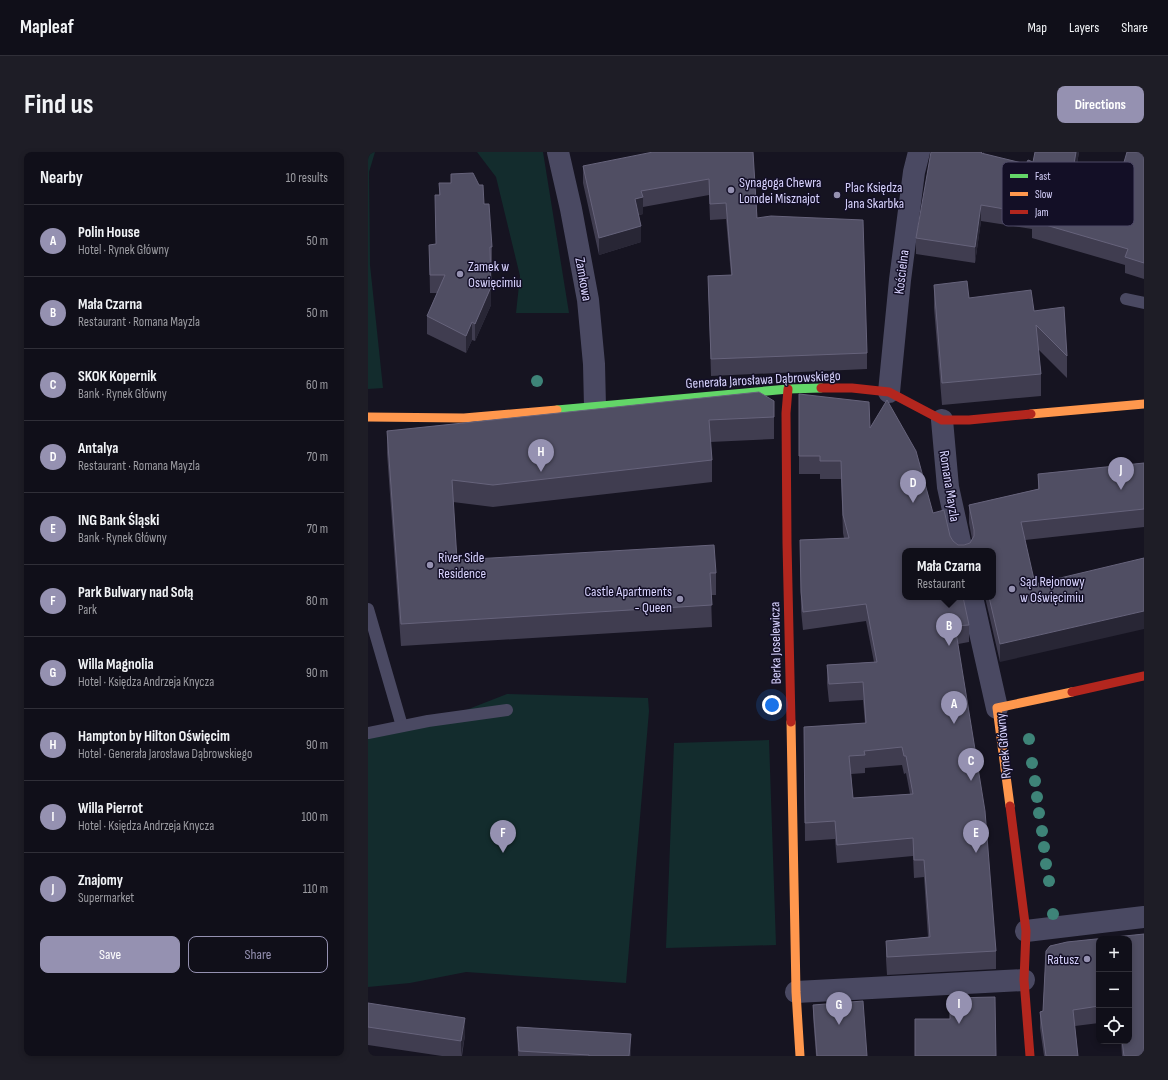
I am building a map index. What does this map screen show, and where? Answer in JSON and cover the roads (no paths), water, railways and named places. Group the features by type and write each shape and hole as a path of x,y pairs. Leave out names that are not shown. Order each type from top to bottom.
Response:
{"street":[{"name":"Zamkowa","path":"558,152 571,209 588,300 593,358 595,407"},
{"name":"Kościelna","path":"889,392 900,280 914,172 919,152"},
{"name":"Generała Jarosława Dąbrowskiego","path":"368,417 464,418 788,389 852,388 889,392 942,420 969,420 1144,404"},
{"name":"Berka Joselewicza","path":"788,389 786,413 787,551 796,992 800,1056"},
{"name":"Romana Mayzla","path":"942,420 948,487 961,548"},
{"path":"973,600 997,708"},
{"name":"Rynek Główny","path":"1030,1056 1024,980 1026,931 997,708 1144,676"},
{"path":"1026,931 1144,917"},
{"path":"796,992 1024,980"}],"lane":[{"path":"1126,300 1144,303"},
{"path":"368,609 402,726"},
{"path":"368,733 402,726 506,710"}],"place":[{"name":"Synagoga Chewra Lomdei Misznajot","path":"731,190"},
{"name":"Plac Księdza Jana Skarbka","path":"837,195"},
{"name":"Zamek w Oswięcimiu","path":"460,274"},
{"name":"Hampton by Hilton Oświęcim","path":"541,472"},
{"name":"Znajomy","path":"1121,490"},
{"name":"Antalya","path":"913,503"},
{"name":"River Side Residence","path":"430,565"},
{"name":"Sąd Rejonowy w Oświęcimiu","path":"1012,589"},
{"name":"Castle Apartments - Queen","path":"680,599"},
{"name":"Mała Czarna","path":"949,646"},
{"name":"Polin House","path":"954,724"},
{"name":"SKOK Kopernik","path":"971,781"},
{"name":"Park Bulwary nad Sołą","path":"503,853"},
{"name":"ING Bank Śląski","path":"976,853"},
{"name":"Ratusz","path":"1087,959"},
{"name":"Willa Pierrot","path":"959,1024"},
{"name":"Willa Magnolia","path":"839,1025"}]}
